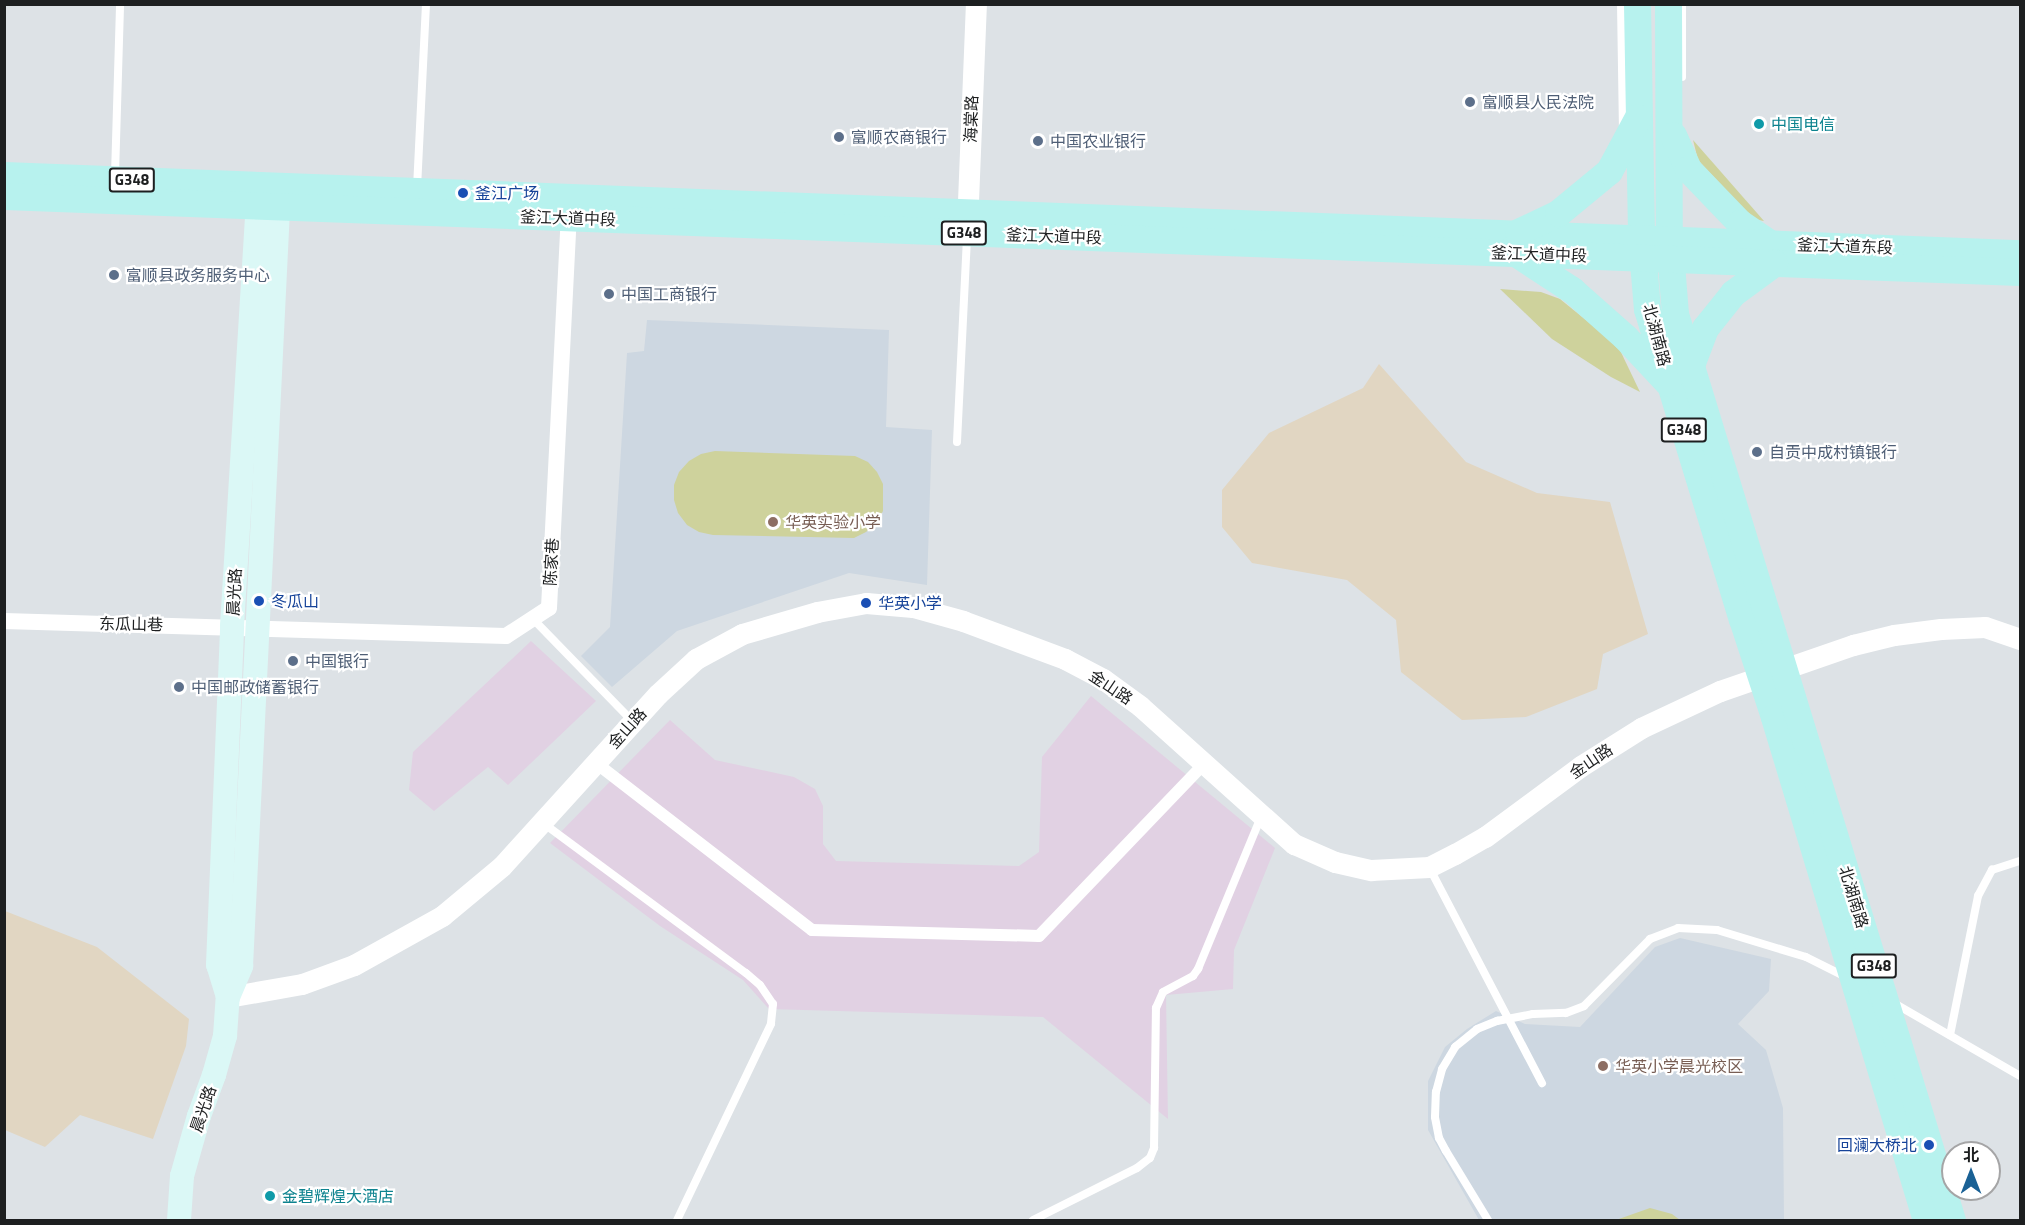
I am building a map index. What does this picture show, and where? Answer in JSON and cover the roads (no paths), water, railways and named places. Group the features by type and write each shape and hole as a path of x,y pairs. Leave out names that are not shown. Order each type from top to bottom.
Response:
{"main road":[{"name":"北湖南路","path":"1637,4 1642,248 1647,309 1680,377 1786,714 1869,990 1926,1221"},
{"name":"北湖南路","path":"1668,4 1675,124 1670,249 1680,377"},
{"path":"1639,116 1609,171 1558,213 1515,243 1625,337 1680,377 1705,328 1733,293 1772,253 1688,169 1681,152 1675,124"},
{"name":"G348","path":"4,175 115,179 269,196"},
{"name":"釜江大道中段","path":"269,196 417,191 968,222 1670,249"},
{"name":"G348","path":"4,196 269,196"},
{"name":"釜江大道中段","path":"269,196 569,218 968,222"},
{"name":"晨光路","path":"228,997 218,965 232,626 269,196"},
{"name":"晨光路","path":"179,1221 182,1176 225,1036 228,997 241,966 258,627 269,196"},
{"name":"釜江大道东段","path":"1670,249 1772,253 2020,272"},
{"name":"釜江大道东段","path":"1772,253 2020,253"},
{"name":"北湖南路","path":"1869,990 1952,1221"}],"street":[{"name":"海棠路","path":"968,222 976,4"},
{"name":"陈家巷","path":"258,627 506,636 549,608 569,218"},
{"name":"金山路","path":"228,997 302,984 354,965 441,916 502,866 633,722 696,659 742,634 817,612 866,603 913,607 963,621 1065,659 1103,679 1140,706 1294,844 1335,862 1371,870 1429,867 1485,837 1581,766 1641,728 1720,691 1853,645 1894,635 1941,629 1985,627 2020,639"},
{"name":"东瓜山巷","path":"4,621 258,627"},
{"path":"596,763 812,930 1039,936 1204,764"}],"lane":[{"path":"115,179 120,4"},
{"path":"417,191 426,4"},
{"path":"1621,4 1623,145"},
{"path":"1682,4 1682,82"},
{"path":"957,442 968,222"},
{"path":"533,619 633,722"},
{"path":"1033,1221 1137,1168 1150,1158 1154,1148 1156,1008 1163,992 1193,976 1198,969 1261,816"},
{"path":"542,823 746,973 760,985 773,1004 771,1024 677,1221"},
{"path":"1950,1035 1978,896 1992,870 2020,861"},
{"path":"1429,867 1542,1083"},
{"path":"1488,1221 1439,1138 1435,1117 1436,1092 1442,1069 1455,1047 1477,1029 1515,1017 1566,1013 1584,1006 1650,939 1678,928 1717,930 1806,957 1950,1035 2020,1076"}],"place":[{"name":"富顺县人民法院","path":"1470,102"},
{"name":"中国电信","path":"1759,124"},
{"name":"富顺农商银行","path":"839,137"},
{"name":"中国农业银行","path":"1038,141"},
{"name":"釜江广场","path":"463,193"},
{"name":"富顺县政务服务中心","path":"114,275"},
{"name":"中国工商银行","path":"609,294"},
{"name":"自贡中成村镇银行","path":"1757,452"},
{"name":"华英实验小学","path":"773,522"},
{"name":"冬瓜山","path":"259,601"},
{"name":"华英小学","path":"866,603"},
{"name":"中国银行","path":"293,661"},
{"name":"中国邮政储蓄银行","path":"179,687"},
{"name":"华英小学晨光校区","path":"1603,1066"},
{"name":"回澜大桥北","path":"1929,1145"},
{"name":"金碧辉煌大酒店","path":"270,1196"}]}
